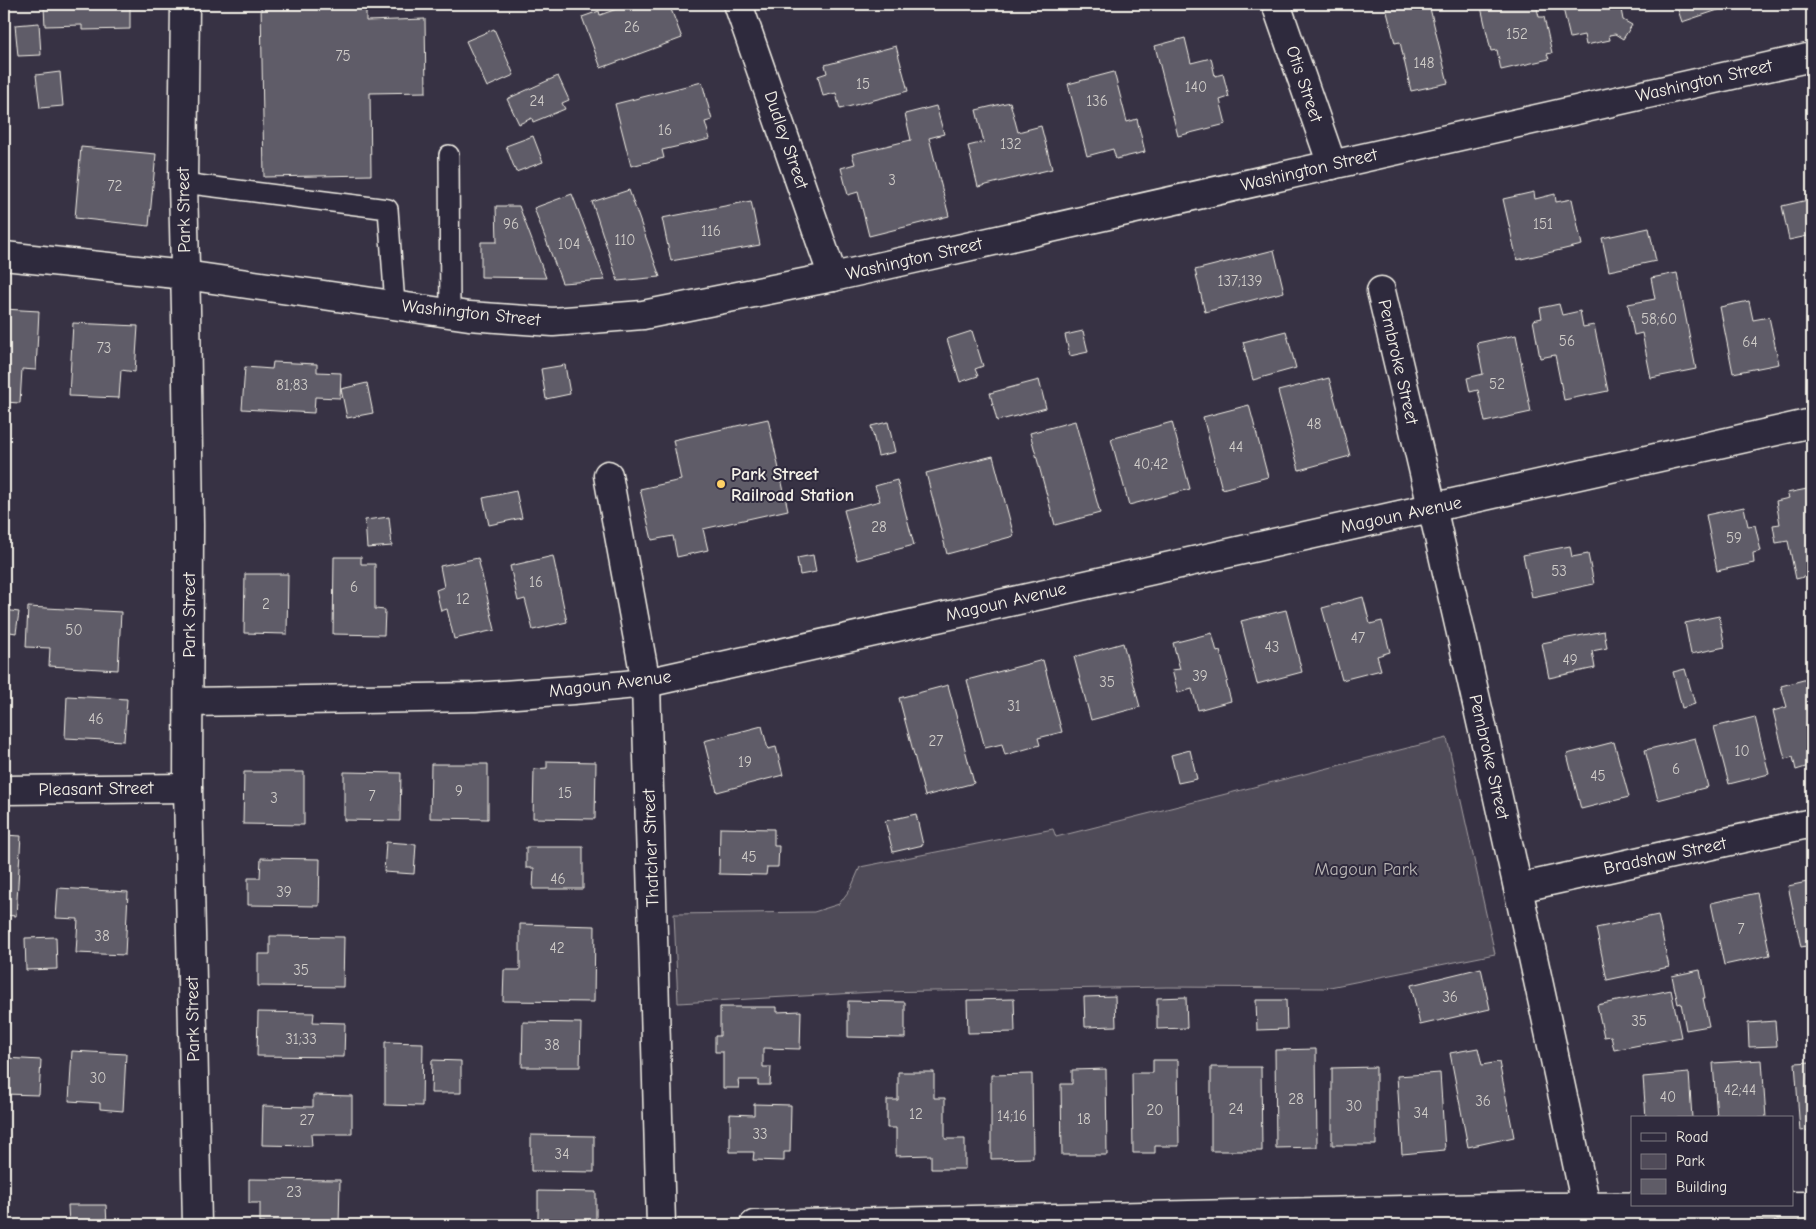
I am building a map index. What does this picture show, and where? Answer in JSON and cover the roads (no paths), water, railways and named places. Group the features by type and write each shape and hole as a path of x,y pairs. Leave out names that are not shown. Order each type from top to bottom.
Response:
{"street":[{"name":"Park Street","path":"185,4 183,183 186,275 188,788 197,1225"},
{"name":"Dudley Street","path":"738,4 833,277"},
{"name":"Otis Street","path":"1276,4 1332,165"},
{"name":"Washington Street","path":"4,256 186,275 450,313 516,320 553,322 643,315 833,277 1812,57"},
{"name":"Pembroke Street","path":"1381,291 1433,508 1518,888 1586,1216"},
{"name":"Magoun Avenue","path":"189,702 475,697 646,683 1812,423"},
{"name":"Thatcher Street","path":"608,475 646,683 661,1225"},
{"name":"Pleasant Street","path":"4,790 188,788"},
{"name":"Bradshaw Street","path":"1518,888 1812,824"},
{"path":"754,1225 1586,1216 1812,1206"}],"lane":[{"path":"449,155 450,313"},
{"path":"183,183 388,209 395,304"}],"place":[{"name":"Park Street Railroad Station","path":"721,484"}],"park label":[{"name":"Magoun Park","path":"1366,869"}]}
